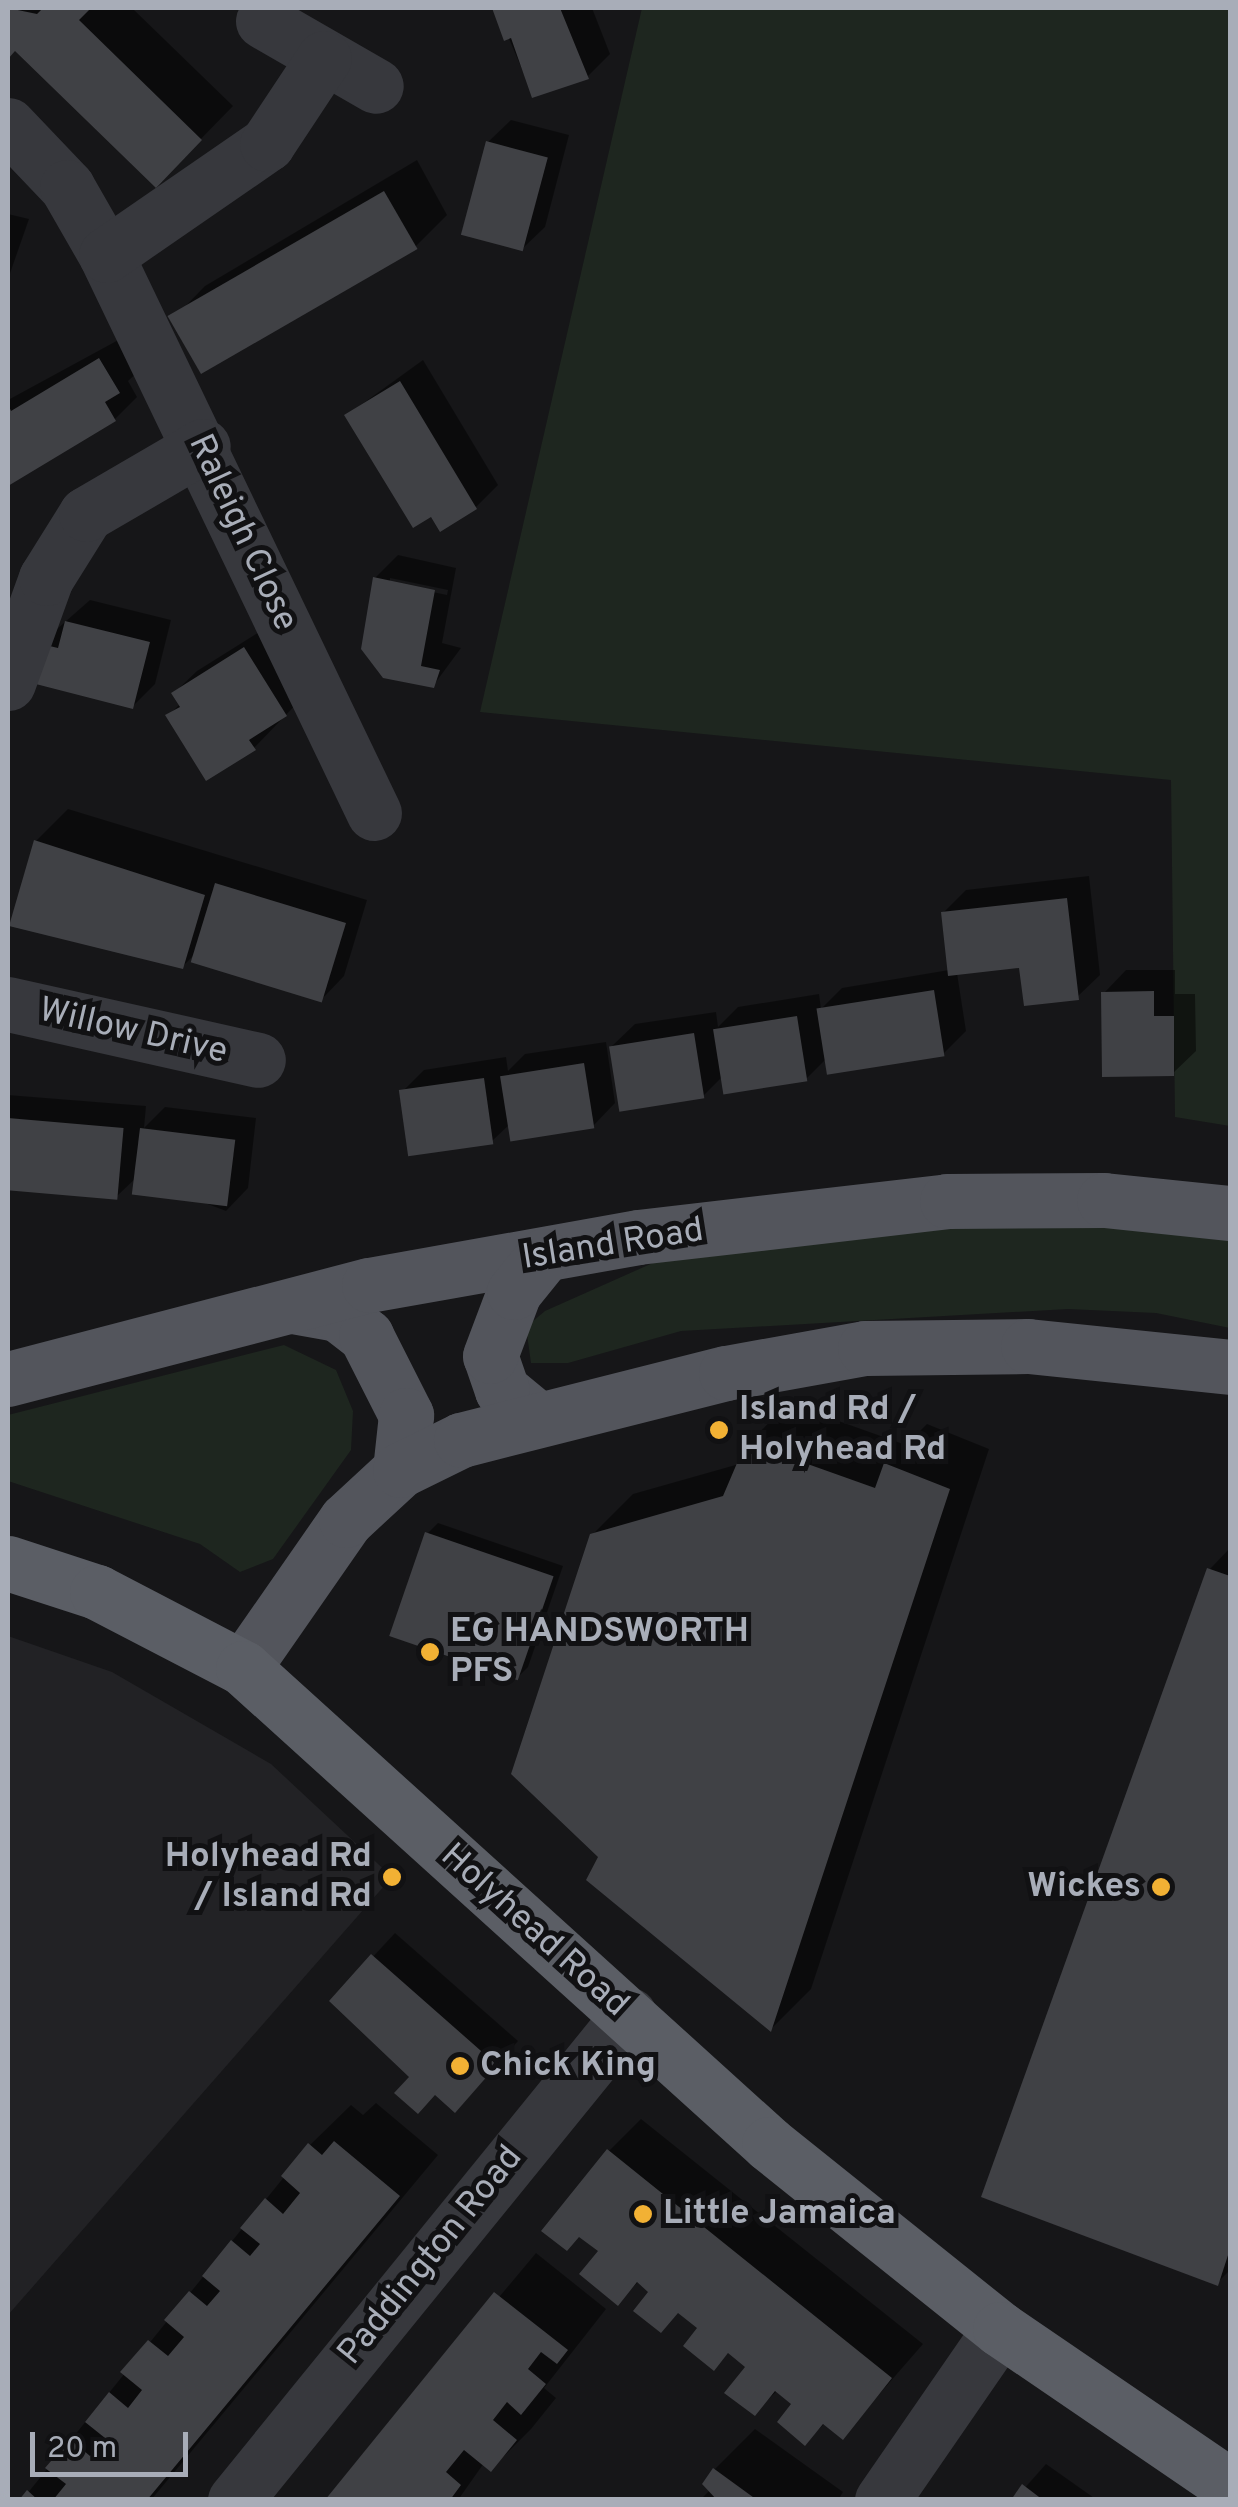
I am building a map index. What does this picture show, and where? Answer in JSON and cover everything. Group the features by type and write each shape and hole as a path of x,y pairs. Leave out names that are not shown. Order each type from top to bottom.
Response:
{"highway":[{"name":"Holyhead Road","path":"8,1562 96,1592 243,1668 768,2144 1000,2329 1230,2486"}],"main road":[{"name":"Island Road","path":"8,1379 369,1285 638,1237 947,1200 1104,1200 1230,1214"},
{"path":"536,1418 502,1390 490,1356 514,1292 543,1256"},
{"path":"292,1306 338,1314 366,1336 406,1415 400,1470"},
{"path":"243,1668 322,1550 400,1470 461,1440 536,1418 866,1348 1028,1346 1230,1367"}],"street":[{"path":"263,22 376,86"},
{"path":"106,255 268,144 324,58"},
{"name":"Raleigh Close","path":"8,125 67,187 106,255 203,446 374,813"},
{"path":"8,683 46,578 86,514 203,446"},
{"name":"Willow Drive","path":"8,1004 258,1060"},
{"name":"Paddington Road","path":"235,2500 628,2015"},
{"path":"882,2500 1000,2329"}],"shaded area":[{"path":"642,8 1230,8 1230,1126 1175,1117 1171,780 480,712"},
{"path":"971,1217 1230,1237 1230,1328 1156,1313 1068,1309 681,1331 568,1363 531,1363 526,1327 545,1311 655,1262"},
{"path":"284,1345 336,1370 353,1411 351,1450 273,1559 240,1572 200,1544 8,1481 8,1415"},
{"path":"8,1636 112,1672 271,1764 392,1877 8,2315"}],"building":[{"path":"8,8 37,14 43,8 91,8 79,20 202,140 156,188 15,51 8,59"},
{"path":"492,8 560,8 589,79 532,98 511,38 504,41"},
{"path":"486,141 548,158 523,251 461,235"},
{"path":"384,191 418,249 201,374 167,316"},
{"path":"99,358 120,393 105,402 116,421 8,486 8,404 11,411"},
{"path":"400,381 477,509 440,532 431,517 413,528 344,415"},
{"path":"373,577 435,590 421,666 440,670 434,688 383,678 361,649"},
{"path":"65,621 150,642 133,709 28,682 37,643 58,648"},
{"path":"244,647 287,716 249,740 256,750 206,781 165,715 180,707 171,693"},
{"path":"34,840 205,895 183,969 9,926"},
{"path":"215,883 346,923 322,1002 191,962"},
{"path":"1067,898 1079,1000 1024,1006 1019,968 948,976 941,912"},
{"path":"934,990 944,1056 827,1075 816,1009"},
{"path":"1154,991 1154,1016 1174,1016 1174,1076 1102,1077 1101,992"},
{"path":"797,1016 807,1081 723,1094 713,1029"},
{"path":"694,1033 704,1098 619,1112 609,1046"},
{"path":"584,1063 594,1128 510,1141 500,1076"},
{"path":"484,1078 493,1144 408,1156 399,1090"},
{"path":"8,1118 124,1128 117,1200 8,1190"},
{"path":"140,1128 235,1140 227,1206 132,1195"},
{"path":"746,1442 875,1488 884,1463 950,1489 771,2032 586,1880 598,1857 511,1774 590,1534 723,1496"},
{"path":"425,1532 554,1576 518,1680 389,1636"},
{"name":"Wickes","path":"1207,1568 1230,1576 1230,2249 1218,2286 981,2197"},
{"path":"371,1954 497,2065 455,2113 435,2095 418,2114 394,2093 409,2077 329,2001"},
{"path":"334,2141 400,2196 147,2500 53,2500 66,2484 45,2468 70,2439 90,2456 105,2438 85,2422 109,2392 128,2408 142,2390 120,2372 148,2340 168,2356 184,2337 164,2320 189,2291 207,2306 220,2291 202,2276 231,2240 250,2256 260,2244 240,2228 265,2198 283,2214 300,2193 281,2176 308,2143 322,2155"},
{"path":"607,2149 892,2378 843,2440 823,2424 805,2446 777,2422 791,2404 775,2391 755,2416 724,2393 745,2367 728,2353 714,2371 683,2346 697,2328 678,2313 661,2333 633,2311 648,2292 637,2282 618,2306 579,2274 598,2251 579,2237 567,2251 541,2231"},
{"path":"494,2292 568,2350 557,2364 541,2352 528,2369 546,2384 521,2415 507,2402 493,2420 517,2440 491,2472 464,2450 446,2472 461,2485 450,2500 325,2500"},
{"path":"713,2468 757,2500 717,2500 702,2484"},
{"path":"1022,2484 1043,2500 1011,2500"},
{"path":"27,2490 38,2500 19,2500"}],"place":[{"name":"Island Rd / Holyhead Rd","path":"719,1430"},
{"name":"EG HANDSWORTH PFS","path":"430,1652"},
{"name":"Holyhead Rd / Island Rd","path":"392,1877"},
{"name":"Wickes","path":"1161,1887"},
{"name":"Chick King","path":"460,2066"},
{"name":"Little Jamaica","path":"643,2214"}]}
